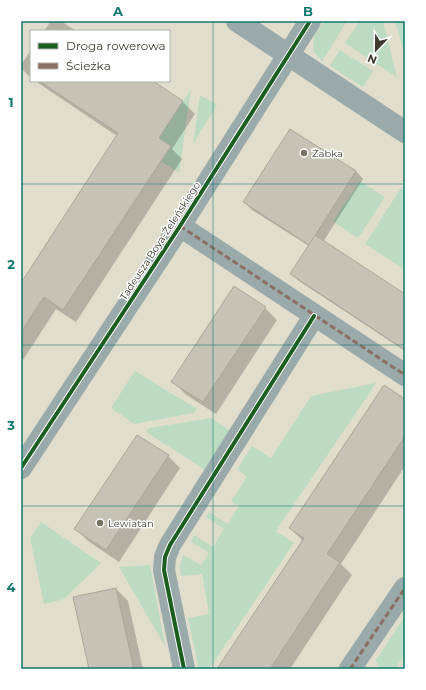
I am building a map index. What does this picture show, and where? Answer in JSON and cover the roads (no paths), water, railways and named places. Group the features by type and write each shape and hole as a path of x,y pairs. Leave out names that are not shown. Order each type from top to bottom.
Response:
{"street":[{"path":"237,21 405,132"},
{"name":"Tadeusza Boya-Żeleńskiego","path":"21,468 180,226 310,21"},
{"path":"180,226 405,375"},
{"path":"184,669 164,570 165,557 170,545 314,316"},
{"path":"351,669 405,588"}],"place":[{"name":"Żabka","path":"304,153"},
{"name":"Lewiatan","path":"100,523"}]}
